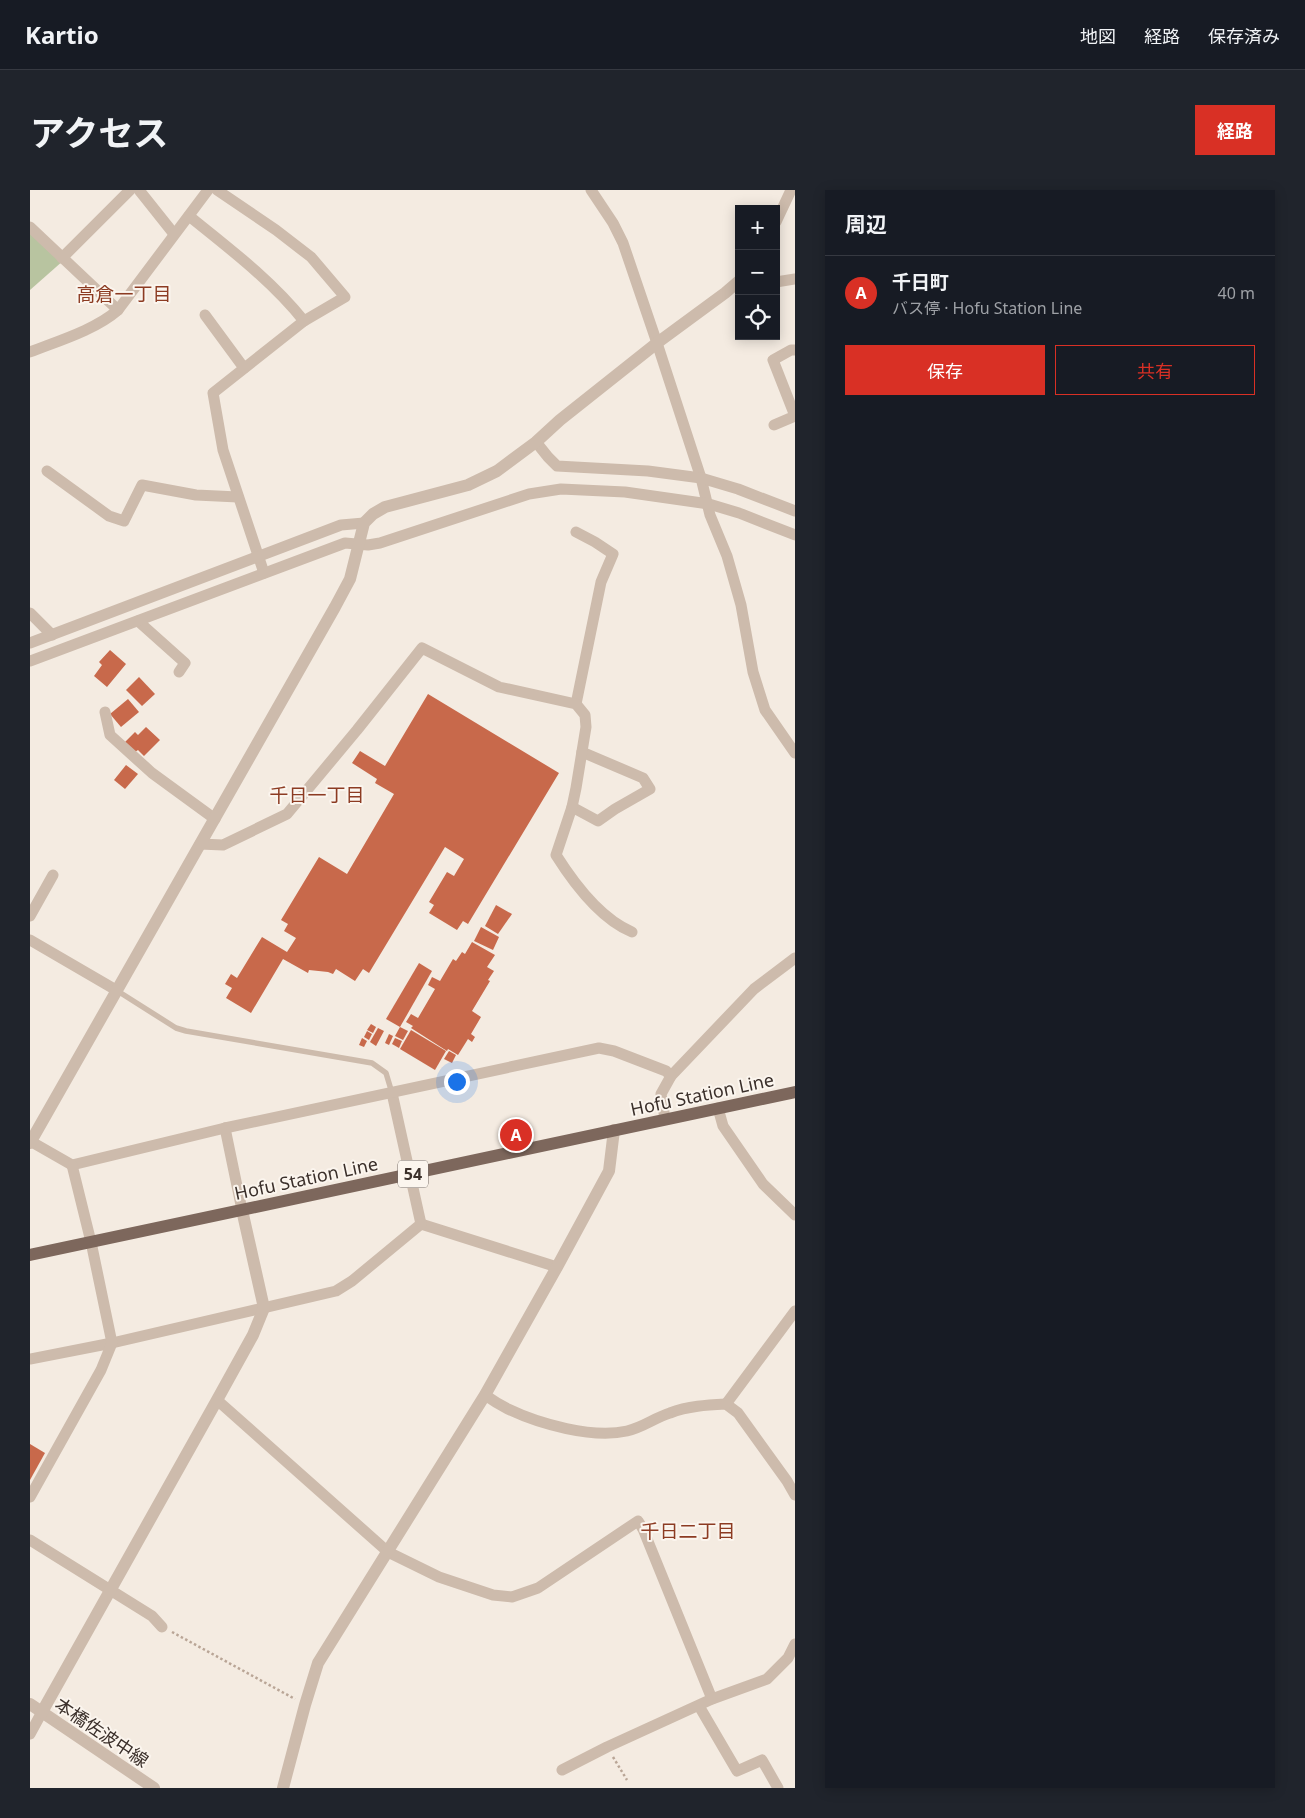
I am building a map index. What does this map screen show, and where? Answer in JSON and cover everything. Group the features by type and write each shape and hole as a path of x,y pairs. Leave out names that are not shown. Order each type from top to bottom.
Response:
{"main road":[{"name":"Hofu Station Line","path":"30,1254 795,1092"}],"street":[{"path":"62,258 130,190"},
{"path":"140,190 174,234"},
{"path":"30,352 72,336 110,317 118,310 208,190"},
{"path":"217,190 276,230 311,257 345,297 304,321 213,393 223,450 257,557 264,573"},
{"path":"591,190 613,223 623,243 657,343 701,478 709,504 710,515 727,556 741,604 753,672 765,710 795,753"},
{"path":"780,213 791,190"},
{"path":"189,216 257,271 285,298 304,321"},
{"path":"30,227 118,310"},
{"path":"780,281 795,279"},
{"path":"671,1076 666,1071 614,1051 599,1048 225,1128 72,1164 30,1142 350,579 364,523 384,507 468,485 490,475 536,442 560,420 657,343 735,284"},
{"path":"205,315 244,368"},
{"path":"774,425 795,416 773,360 791,350 795,350"},
{"path":"536,442 557,466 648,471 701,478 738,489 795,511"},
{"path":"47,472 109,516 124,521 142,486 196,495 238,497"},
{"path":"30,661 345,543 380,544 529,494 561,489 624,492 709,504 739,513 795,535"},
{"path":"30,643 341,525 364,523"},
{"path":"576,532 596,542 612,554 600,582 576,704"},
{"path":"30,613 52,635"},
{"path":"138,621 185,663 179,672"},
{"path":"200,844 223,846 287,814 422,648 499,686 576,704 585,715 586,727 572,807 556,855 568,874 598,907 618,926 632,932"},
{"path":"105,712 110,734 152,773 214,819"},
{"path":"572,807 598,821 650,789 643,778 582,752"},
{"path":"30,916 53,875"},
{"path":"30,940 116,990"},
{"path":"665,1119 661,1094 671,1076 754,989 795,958"},
{"path":"392,1093 421,1224"},
{"path":"718,1108 723,1126 763,1184 795,1215"},
{"path":"30,1734 253,1335 264,1308 225,1128"},
{"path":"283,1788 318,1663 485,1395 557,1267 609,1171 614,1130"},
{"path":"30,1498 101,1370 112,1343 91,1242 72,1164"},
{"path":"421,1224 557,1267"},
{"path":"30,1359 112,1343 336,1291 352,1281 421,1224"},
{"path":"726,1404 795,1311"},
{"path":"485,1395 507,1409 532,1419 558,1426 609,1434 646,1425 669,1413 695,1406 726,1404 738,1413 795,1495"},
{"path":"217,1400 388,1552 439,1577 493,1595 512,1598 538,1588 638,1522 643,1529 712,1699"},
{"path":"30,1540 152,1616 162,1627"},
{"path":"562,1770 607,1747 712,1699 767,1679 788,1658 795,1644"},
{"name":"本橋佐波中線","path":"30,1704 154,1788"},
{"path":"699,1706 737,1771 762,1760 778,1788"}],"lane":[{"path":"116,990 176,1028 372,1063 386,1074 392,1093"}],"path":[{"path":"162,1627 305,1705"},
{"path":"607,1747 627,1780"}],"green space":[{"path":"30,227 64,260 30,290"}],"building":[{"path":"110,650 126,664 107,687 94,676 102,665 99,662"},
{"path":"139,677 155,694 142,706 126,690"},
{"path":"428,694 559,773 468,924 463,921 457,930 429,913 434,905 429,902 447,872 454,876 464,859 445,847 369,973 363,969 355,981 336,969 333,974 309,970 308,973 283,959 251,1013 226,998 232,988 225,984 231,974 237,978 262,937 287,952 296,938 284,931 288,924 281,920 319,857 347,874 394,794 375,783 377,779 352,763 360,751 385,766"},
{"path":"128,699 139,712 121,727 110,714"},
{"path":"146,727 160,740 144,756 138,750 135,752 125,742 135,732 138,735"},
{"path":"126,765 138,774 125,789 114,780"},
{"path":"496,905 512,914 498,934 485,926"},
{"path":"481,927 499,937 493,950 474,941"},
{"path":"472,942 495,955 487,967 494,971 472,1011 481,1017 471,1034 475,1037 472,1042 468,1039 458,1055 448,1049 447,1051 411,1028 413,1026 406,1022 411,1014 418,1018 435,989 428,985 432,977 440,981 453,959 456,961 462,952 465,954"},
{"path":"419,963 432,971 400,1027 386,1019"},
{"path":"371,1024 376,1027 373,1033 367,1030"},
{"path":"400,1027 408,1031 403,1040 395,1036"},
{"path":"378,1028 384,1031 376,1046 370,1042"},
{"path":"411,1030 446,1051 435,1070 400,1049"},
{"path":"367,1031 372,1034 369,1040 364,1037"},
{"path":"389,1034 393,1036 389,1045 385,1043"},
{"path":"362,1038 367,1041 364,1047 359,1045"},
{"path":"395,1038 402,1041 399,1048 392,1044"},
{"path":"449,1051 456,1055 452,1063 444,1059"},
{"path":"30,1444 45,1453 30,1480"}],"place":[{"name":"千日町","path":"516,1135"}],"district":[{"name":"高倉一丁目","path":"124,294"},
{"name":"千日一丁目","path":"317,795"},
{"name":"千日二丁目","path":"688,1531"}]}
